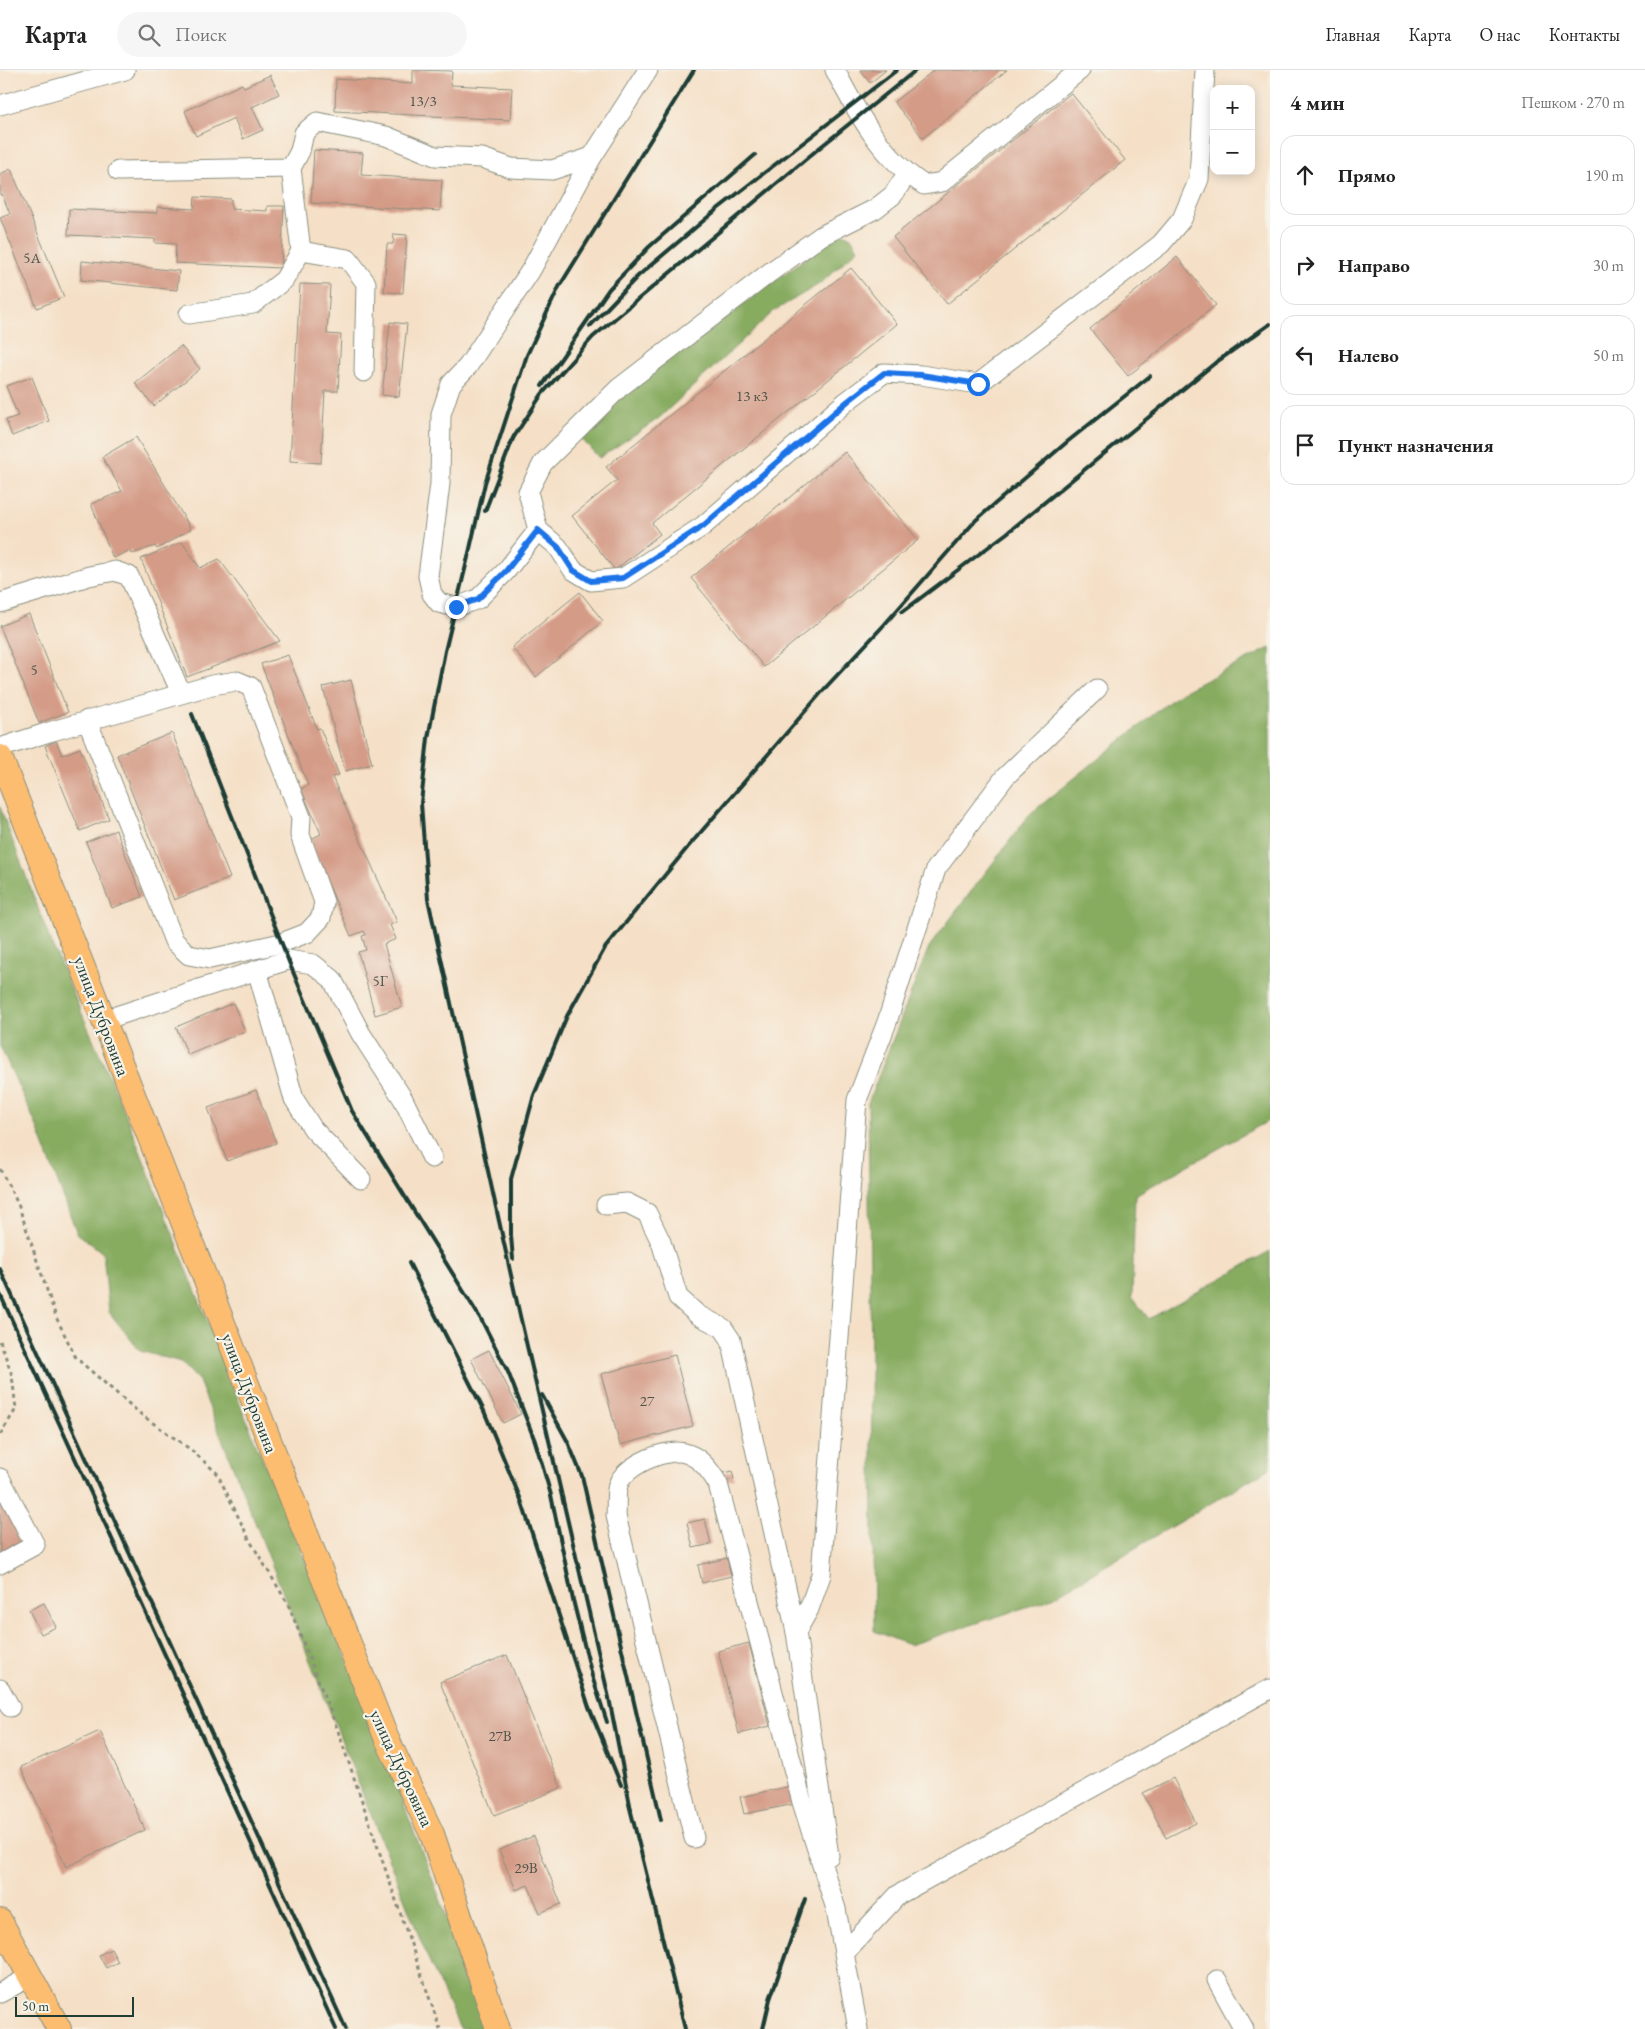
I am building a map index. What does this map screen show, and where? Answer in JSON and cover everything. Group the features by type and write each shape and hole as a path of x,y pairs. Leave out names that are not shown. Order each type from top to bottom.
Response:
{"main road":[{"name":"улица Дубровина","path":"0,756 386,1737 432,1834 498,2029"},
{"path":"0,1921 59,2029"}],"street":[{"path":"0,105 94,74 125,70"},
{"path":"538,530 506,571 478,599 456,607 439,603 432,594 428,576 440,484 441,414 451,384 468,366 531,270 592,158 648,70"},
{"path":"835,70 859,116 875,137 907,174 924,185 942,182 1080,70"},
{"path":"907,174 893,195 881,204 821,236 768,273 619,388 543,463 528,492 538,530 558,547 573,570 591,581 623,578 703,526 848,401 884,373 921,375 978,384 1161,244 1182,219 1199,179 1205,70"},
{"path":"189,314 253,304 284,280 301,251 291,168 300,151 304,133 317,122 386,136 435,156 482,158 512,168 552,170 592,158"},
{"path":"118,171 291,168"},
{"path":"301,251 348,260 366,283 364,372"},
{"path":"0,603 89,576 116,572 129,576 181,693"},
{"path":"0,748 87,720 212,685 237,681 251,687 301,817 300,835 324,902 321,918 307,933 281,943 210,959 189,955 174,941 87,720"},
{"path":"796,1632 809,1608 821,1575 858,1100 887,1022 936,869 1004,777 1097,689"},
{"path":"104,1020 288,960 313,964 332,979 361,1034 403,1099 432,1158"},
{"path":"256,970 294,1099 313,1129 362,1179"},
{"path":"606,1205 627,1203 647,1213 661,1242 678,1297 698,1315 723,1328 731,1340 796,1632 836,1909 858,2029"},
{"path":"694,1838 616,1516 618,1484 632,1467 654,1456 674,1452 688,1453 709,1468 718,1484 802,1802 836,1909"},
{"path":"0,1478 35,1545 0,1564"},
{"path":"0,1689 10,1707"},
{"path":"845,1952 898,1895 1270,1689"},
{"path":"0,1994 31,1976"},
{"path":"1217,1980 1244,2029"}],"path":[{"path":"0,1169 18,1204 56,1317 76,1358 143,1416 190,1450 217,1473 249,1539 288,1604 337,1728 440,2029"},
{"path":"0,1341 12,1374 16,1409 0,1435"}],"green space":[{"path":"841,232 851,237 858,249 821,283 774,311 658,419 599,458 580,437 624,392"},
{"path":"1270,648 1270,1120 1135,1195 1132,1297 1149,1319 1270,1251 1270,1468 1048,1600 909,1645 874,1631 868,1103 929,947 1030,814 1180,693"},
{"path":"0,807 50,940 125,1113 254,1439 359,1688 490,2029 460,2029 427,1956 199,1381 181,1362 140,1351 109,1312 103,1253 77,1233 35,1122 0,1046"}],"building":[{"path":"413,70 452,71 451,85 512,88 510,120 335,111 336,79 413,84"},
{"path":"860,70 886,70 870,83"},
{"path":"934,70 1007,70 923,138 894,102"},
{"path":"270,75 279,94 252,107 263,130 243,139 234,118 196,136 185,111 242,84 244,87"},
{"path":"1071,93 1125,160 947,304 893,237"},
{"path":"314,150 363,153 361,175 442,180 440,211 311,203"},
{"path":"11,169 64,297 37,308 0,218 10,214 2,194 0,195 0,174"},
{"path":"195,197 231,199 231,209 267,211 267,206 284,206 281,268 175,263 176,244 155,243 155,239 68,235 69,209 157,213 157,207 194,209"},
{"path":"394,234 407,235 403,293 384,292 387,244 393,244"},
{"path":"1177,257 1216,305 1128,376 1090,329"},
{"path":"82,261 179,271 177,290 81,280"},
{"path":"851,268 897,324 652,523 660,534 615,570 572,516 617,480 606,467"},
{"path":"300,284 330,285 327,334 341,335 338,391 325,391 321,463 290,461"},
{"path":"390,322 407,324 399,397 382,395"},
{"path":"181,346 200,369 154,406 135,383"},
{"path":"32,377 49,421 12,436 6,420 18,416 6,386"},
{"path":"136,437 191,529 157,549 155,546 132,554 131,550 113,558 91,504 122,491 102,457"},
{"path":"845,452 918,540 764,667 691,578"},
{"path":"182,542 200,568 219,559 280,641 187,677 141,559"},
{"path":"580,592 603,621 536,677 512,647"},
{"path":"29,614 68,712 39,723 0,626"},
{"path":"288,655 317,729 320,728 339,775 332,777 397,922 390,925 396,939 384,944 402,1007 375,1015 358,952 366,950 362,936 366,935 364,931 351,936 309,840 321,834 301,789 308,785 261,664"},
{"path":"351,680 372,764 345,771 323,687"},
{"path":"172,733 230,878 174,900 117,755"},
{"path":"56,741 62,755 80,748 109,819 80,831 45,746"},
{"path":"116,830 142,897 112,908 86,842"},
{"path":"233,1003 245,1031 188,1055 176,1027"},
{"path":"256,1090 276,1143 227,1161 208,1108"},
{"path":"489,1350 521,1414 503,1423 471,1359"},
{"path":"675,1355 693,1426 620,1445 601,1374"},
{"path":"732,1471 734,1479 725,1481 723,1473"},
{"path":"4,1499 21,1531 15,1533 24,1550 0,1562 0,1501"},
{"path":"705,1519 711,1544 693,1548 687,1523"},
{"path":"727,1558 731,1576 702,1583 698,1565"},
{"path":"44,1603 56,1627 41,1634 29,1610"},
{"path":"749,1643 770,1726 739,1734 718,1651"},
{"path":"507,1655 561,1788 494,1815 440,1682"},
{"path":"100,1731 145,1830 66,1867 21,1767"},
{"path":"1173,1778 1196,1823 1166,1838 1143,1793"},
{"path":"791,1786 795,1804 744,1814 740,1797"},
{"path":"534,1836 561,1904 540,1913 528,1885 516,1890 499,1850"},
{"path":"111,1949 118,1962 106,1968 99,1955"}],"railway":[{"path":"631,1810 609,1698 520,1316 428,899 421,803 428,738 445,651 485,483 527,355 559,287 694,70"},
{"path":"590,326 638,276 715,211 897,70"},
{"path":"510,443 542,394 593,337 818,149 916,70"},
{"path":"542,386 609,289 649,247 755,155"},
{"path":"902,612 1007,533 1215,363 1270,324"},
{"path":"513,1259 511,1179 534,1095 567,1016 605,948 688,847 827,686 884,625 976,520 1067,442 1150,376"},
{"path":"485,511 514,436"},
{"path":"192,714 291,967 352,1111 482,1321 508,1372 535,1441 551,1495 573,1600 592,1676 607,1722"},
{"path":"409,1263 484,1411 521,1500 589,1707 621,1785"},
{"path":"0,1269 346,2029"},
{"path":"0,1294 336,2029"},
{"path":"542,1395 568,1442 582,1476 661,1820"},
{"path":"629,1804 685,2029"},
{"path":"763,2029 770,1999 805,1899"}],"route":[{"path":"456,607 478,599 506,571 538,530 558,547 573,570 591,581 623,578 703,526 848,401 884,373 921,375 978,384"}]}
